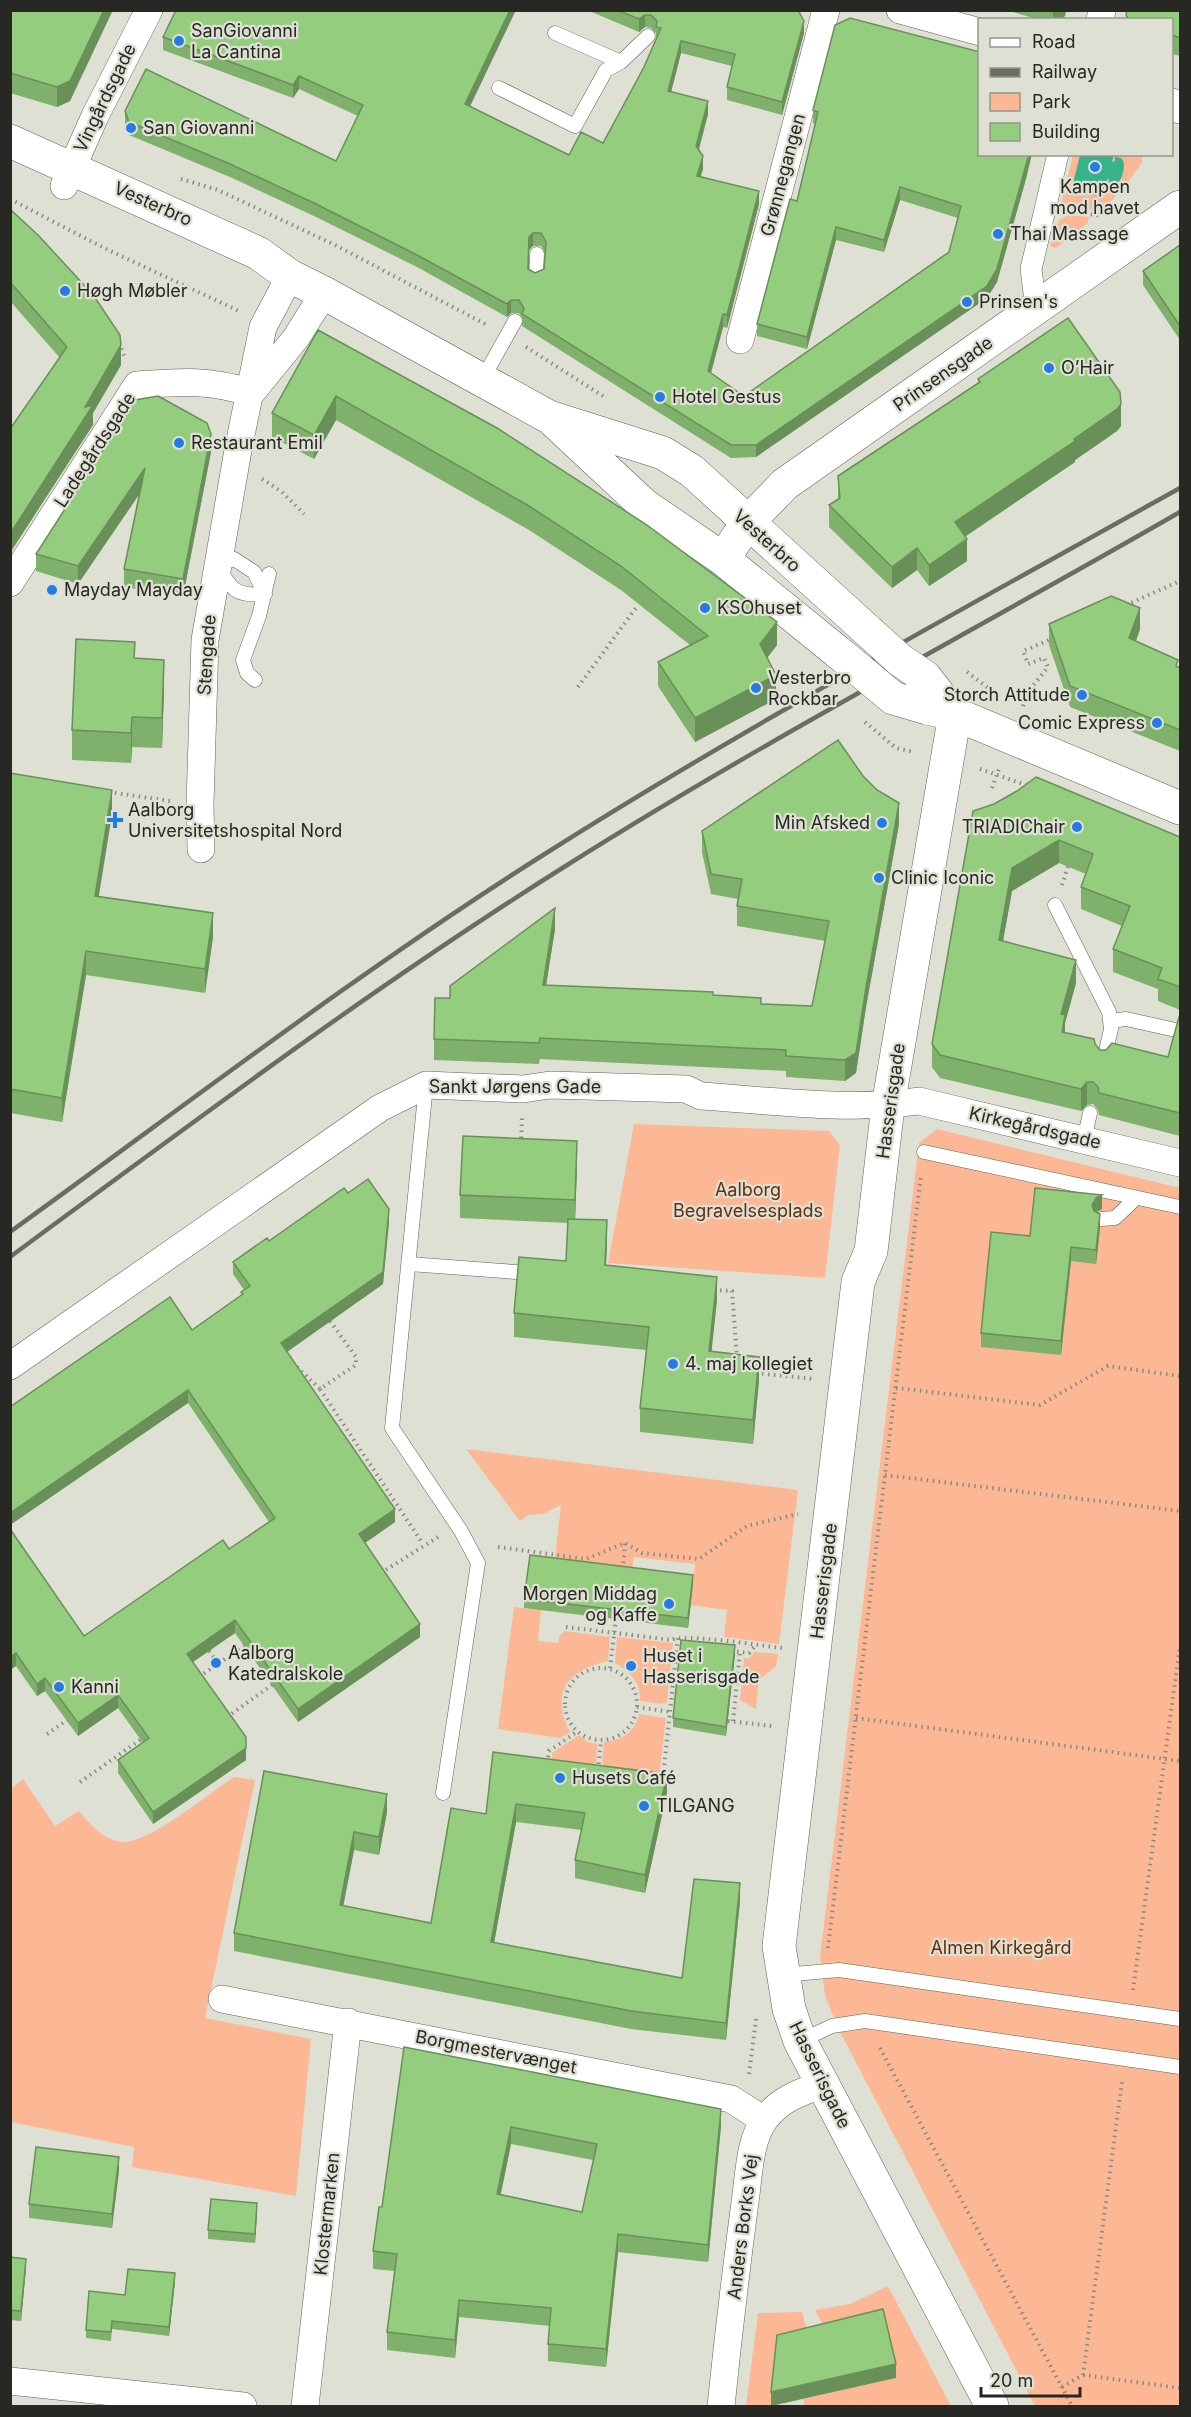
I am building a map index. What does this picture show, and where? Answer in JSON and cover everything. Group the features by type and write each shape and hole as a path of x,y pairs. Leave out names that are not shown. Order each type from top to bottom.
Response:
{"main road":[{"name":"Vesterbro","path":"10,141 68,177 258,253 290,276 549,417 663,453 692,471 900,660 926,677 942,707"},
{"name":"Vesterbro","path":"10,166 68,177"},
{"name":"Prinsensgade","path":"723,559 747,523 786,484 1180,207"},
{"name":"Vesterbro","path":"549,417 644,505 723,559 893,698 942,707 1180,808"},
{"name":"Hasserisgade","path":"942,707 888,1106 871,1251 858,1282 779,1946 789,2009 800,2041 992,2406"}],"street":[{"name":"Vingårdsgade","path":"68,177 95,116 149,10"},
{"name":"Grønnegangen","path":"740,340 826,10"},
{"path":"900,10 978,31"},
{"path":"1036,309 1031,270 1058,156"},
{"name":"Stengade","path":"201,849 200,805 205,640 217,564 263,327 290,276"},
{"name":"Stengade","path":"251,393 296,338 324,293"},
{"name":"Ladegårdsgade","path":"10,583 137,385 209,382 226,384 251,393"},
{"name":"Sankt Jørgens Gade","path":"10,1366 380,1108 426,1085 523,1089 550,1085 686,1089 701,1096 854,1106 888,1106"},
{"name":"Kirkegårdsgade","path":"888,1106 919,1101 1180,1163"},
{"name":"Borgmestervænget","path":"222,1999 731,2099 764,2120"},
{"name":"Klostermarken","path":"305,2406 348,2022"},
{"name":"Anders Borks Vej","path":"721,2406 753,2146 764,2120 779,2103 799,2092 823,2084"},
{"path":"10,2381 243,2406"}],"lane":[{"path":"555,33 621,63"},
{"path":"499,88 575,126 606,70 621,63 648,36"},
{"path":"536,277 537,254"},
{"path":"482,380 514,321"},
{"path":"234,559 254,572 265,594 246,596 230,587 217,564 234,559"},
{"path":"255,680 247,673 243,660 265,594 269,574"},
{"path":"1055,905 1109,1012 1111,1021 1103,1064"},
{"path":"1111,1021 1126,1019 1180,1031"},
{"path":"426,1085 392,1428 461,1532 478,1563 443,1793"},
{"path":"1084,1140 1090,1113"},
{"path":"924,1152 1180,1207"},
{"path":"1101,1219 1115,1218 1136,1198"},
{"path":"409,1264 516,1272"},
{"path":"783,1975 832,1970 1180,2019"},
{"path":"800,2041 832,2026 865,2021 1180,2067"}],"path":[{"path":"174,177 218,190 337,246 507,335 606,398"},
{"path":"10,199 106,249 240,312"},
{"path":"114,335 137,385"},
{"path":"236,462 282,492 304,514"},
{"path":"1117,609 1180,581"},
{"path":"578,687 638,605"},
{"path":"1028,692 1048,668 1044,658 1028,664 1023,651 1057,636"},
{"path":"865,722 896,748"},
{"path":"998,773 1030,786"},
{"path":"100,790 200,805"},
{"path":"521,1148 523,1089"},
{"path":"832,1970 856,1718 924,1152"},
{"path":"709,1289 732,1291 737,1361"},
{"path":"320,1389 356,1365 356,1357 330,1321"},
{"path":"292,1362 320,1389 423,1544 379,1574"},
{"path":"896,1388 1040,1406 1108,1366 1180,1376"},
{"path":"749,1372 783,1377 847,1381"},
{"path":"885,1475 1180,1511"},
{"path":"625,1543 642,1552 699,1559 747,1526 795,1515 832,1512"},
{"path":"461,1532 499,1548 586,1559 625,1543"},
{"path":"622,1576 625,1543"},
{"path":"610,1668 616,1619"},
{"path":"566,1627 672,1640 678,1637 756,1645 749,1653 722,1650"},
{"path":"662,1783 678,1637"},
{"path":"196,1678 251,1641"},
{"path":"1130,2013 1180,1646"},
{"path":"209,1651 222,1669"},
{"path":"728,1720 733,1721 740,1652"},
{"path":"593,1668 610,1668 628,1679 635,1690 637,1707 636,1715 626,1730 609,1739 601,1740 584,1736 578,1731 567,1717 564,1705 566,1692 581,1672 593,1668"},
{"path":"224,1719 272,1685"},
{"path":"637,1707 671,1712"},
{"path":"47,1734 74,1715"},
{"path":"856,1718 1180,1761"},
{"path":"547,1766 549,1750 578,1731"},
{"path":"80,1782 152,1732"},
{"path":"597,1774 601,1740"},
{"path":"590,1772 603,1775"},
{"path":"764,2120 749,2078 758,1997 783,1975"},
{"path":"865,2021 1072,2406"},
{"path":"1083,2375 1124,2060"},
{"path":"1062,2387 1083,2375 1180,2388"}],"green space":[{"path":"1073,156 1080,156 1073,183 1075,190 1096,196 1102,193 1115,162 1112,162 1114,156 1142,156 1142,163 1116,196 1104,207 1090,210 1061,204"},
{"path":"1069,215 1089,217 1087,224 1056,248 1050,246 1059,220"},
{"name":"Aalborg Begravelsesplads","path":"634,1124 829,1131 840,1145 825,1278 608,1263"},
{"name":"Almen Kirkegård","path":"937,1129 1180,1188 1180,2406 1035,2406 839,2030 825,1996 820,1957 919,1143"},
{"path":"466,1449 798,1490 779,1644 724,1637 727,1610 690,1605 695,1564 634,1557 631,1577 554,1567 561,1505 543,1514 528,1515 520,1521"},
{"path":"514,1607 541,1610 538,1641 558,1643 560,1635 565,1631 610,1637 608,1661 583,1670 566,1684 562,1705 570,1732 560,1738 498,1729"},
{"path":"617,1637 673,1643 667,1702 661,1704 640,1701 639,1688 634,1678 615,1663"},
{"path":"755,1652 778,1654 776,1666 759,1680 756,1709 740,1700 744,1658 748,1659"},
{"path":"639,1714 666,1718 659,1778 610,1773 602,1763 604,1742 616,1740 627,1734"},
{"path":"579,1735 588,1742 597,1744 596,1765 552,1760 552,1753"},
{"path":"234,1777 255,1780 205,2018 311,2039 296,2196 132,2167 134,2147 11,2122 11,1789 23,1779 55,1826 79,1811 103,1835 123,1842 148,1835"},
{"path":"888,2286 951,2406 805,2406 803,2399 896,2378 828,2336 815,2310 850,2304"},
{"path":"802,2312 810,2340 771,2405 779,2404 780,2406 746,2406 758,2313"}],"shaded area":[{"path":"1080,156 1114,156 1112,162 1115,161 1115,157 1123,160 1123,174 1118,183 1110,184 1108,178 1102,193 1096,196 1075,190 1073,183"}],"building":[{"path":"10,10 104,10 70,81 57,87 10,73"},
{"path":"176,10 510,10 465,104 569,155 581,132 603,143 644,67 661,28 656,27 657,21 651,15 645,15 639,19 617,10 798,10 804,21 782,102 727,87 735,54 681,41 668,91 708,101 696,146 703,156 697,176 759,191 727,315 723,314 708,371 744,396 949,252 961,206 900,187 884,240 836,227 807,337 757,324 790,199 797,201 818,112 813,110 835,25 850,18 978,51 978,156 1028,156 997,269 987,286 756,445 731,445 522,314 524,308 519,300 511,300 507,304 314,203 230,164 129,122 125,111 146,69 336,161 363,105 299,76 293,85 163,37","holes":["533,233 541,233 546,242 544,269 535,273 528,269 529,237"]},
{"path":"1127,10 1180,10 1180,38 1173,35 1173,18 1128,18"},
{"path":"10,209 39,236 94,296 120,335 121,345 85,407 93,405 10,534 10,429 67,347 10,282"},
{"path":"1180,245 1180,326 1143,271"},
{"path":"1068,318 1120,392 1121,404 1074,439 1075,441 955,522 967,539 929,565 917,548 892,567 829,505 840,498 838,476 980,382 978,379"},
{"path":"318,330 497,428 647,525 777,622 760,644 776,675 695,718 658,662 708,636 621,566 529,506 336,396 314,435 272,413"},
{"path":"158,396 207,423 211,434 183,579 124,569 145,468 78,566 36,554 135,400"},
{"path":"1111,596 1140,608 1129,638 1178,660 1176,666 1180,668 1180,730 1070,686 1049,624"},
{"path":"76,639 135,642 134,658 164,660 162,718 132,717 131,733 72,730"},
{"path":"838,740 863,776 877,790 899,803 856,1053 845,1060 786,1056 786,1050 540,1038 539,1043 434,1039 435,998 450,998 450,986 555,908 543,985 713,992 713,995 761,998 761,1004 812,1006 829,921 737,906 742,879 711,874 702,831"},
{"path":"10,773 112,790 95,896 213,913 205,969 86,951 62,1098 10,1089"},
{"path":"1036,777 1180,837 1180,987 1158,979 1162,968 1113,949 1130,906 1081,887 1093,854 1059,840 1012,868 999,940 1076,960 1061,1014 1065,1015 1062,1032 1094,1039 1100,1050 1106,1050 1112,1043 1168,1057 1180,1017 1180,1113 1099,1093 1098,1087 1093,1082 1087,1082 1081,1089 940,1055 932,1044 973,811 994,804"},
{"path":"463,1136 577,1141 575,1200 460,1195"},
{"path":"368,1179 389,1209 383,1272 281,1343 395,1509 359,1534 420,1624 298,1709 235,1620 187,1654 246,1737 246,1748 153,1812 118,1760 149,1738 118,1695 78,1723 45,1678 37,1684 16,1653 10,1657 10,1529 84,1636 223,1540 229,1549 275,1518 188,1390 10,1513 10,1407 170,1297 192,1330 243,1294 241,1292 250,1286 233,1262 267,1238 269,1241 344,1188 348,1193"},
{"path":"1035,1188 1102,1195 1096,1198 1092,1205 1094,1211 1100,1214 1096,1250 1071,1247 1061,1341 981,1333 991,1232 1030,1236"},
{"name":"4. maj kollegiet","path":"568,1219 607,1220 605,1265 717,1277 709,1351 759,1357 753,1420 640,1408 649,1327 514,1313 519,1257 566,1261"},
{"path":"530,1555 693,1575 688,1618 524,1599"},
{"path":"681,1640 735,1645 726,1727 673,1718"},
{"path":"493,1752 667,1774 645,1875 575,1860 585,1813 516,1804 491,1942 682,1978 694,1879 740,1883 726,2023 631,2011 234,1933 264,1771 387,1794 379,1837 354,1832 340,1905 431,1923 451,1808 486,1814"},
{"path":"404,2047 721,2109 708,2245 618,2234 606,2349 548,2344 551,2308 459,2300 455,2340 387,2332 397,2254 373,2251 379,2207 382,2207","holes":["511,2127 597,2144 582,2212 497,2194"]},
{"path":"36,2147 119,2157 112,2214 29,2204"},
{"path":"211,2199 257,2203 255,2234 208,2230"},
{"path":"10,2257 26,2259 21,2311 10,2310"},
{"path":"128,2269 175,2273 169,2327 112,2321 111,2332 86,2330 89,2291 125,2295"},
{"path":"883,2309 896,2364 771,2392 777,2335"}],"railway":[{"path":"10,1232 338,993 540,857 777,714 1180,488"},
{"path":"10,1257 353,1008 564,867 793,730 1180,512"}],"place":[{"name":"SanGiovanni La Cantina","path":"179,41"},
{"name":"San Giovanni","path":"131,128"},
{"name":"Kampen mod havet","path":"1095,167"},
{"name":"Thai Massage","path":"998,234"},
{"name":"Høgh Møbler","path":"65,291"},
{"name":"Prinsen's","path":"967,302"},
{"name":"O’Hair","path":"1049,368"},
{"name":"Hotel Gestus","path":"660,397"},
{"name":"Restaurant Emil","path":"179,443"},
{"name":"Mayday Mayday","path":"52,590"},
{"name":"KSOhuset","path":"705,608"},
{"name":"Vesterbro Rockbar","path":"756,688"},
{"name":"Storch Attitude","path":"1082,695"},
{"name":"Comic Express","path":"1157,723"},
{"name":"Aalborg Universitetshospital Nord","path":"115,820"},
{"name":"Min Afsked","path":"882,823"},
{"name":"TRIADIChair","path":"1077,827"},
{"name":"Clinic Iconic","path":"879,878"},
{"name":"4. maj kollegiet","path":"673,1364"},
{"name":"Morgen Middag og Kaffe","path":"669,1604"},
{"name":"Aalborg Katedralskole","path":"216,1663"},
{"name":"Huset i Hasserisgade","path":"631,1666"},
{"name":"Kanni","path":"59,1687"},
{"name":"Husets Café","path":"560,1778"},
{"name":"TILGANG","path":"644,1806"}]}
